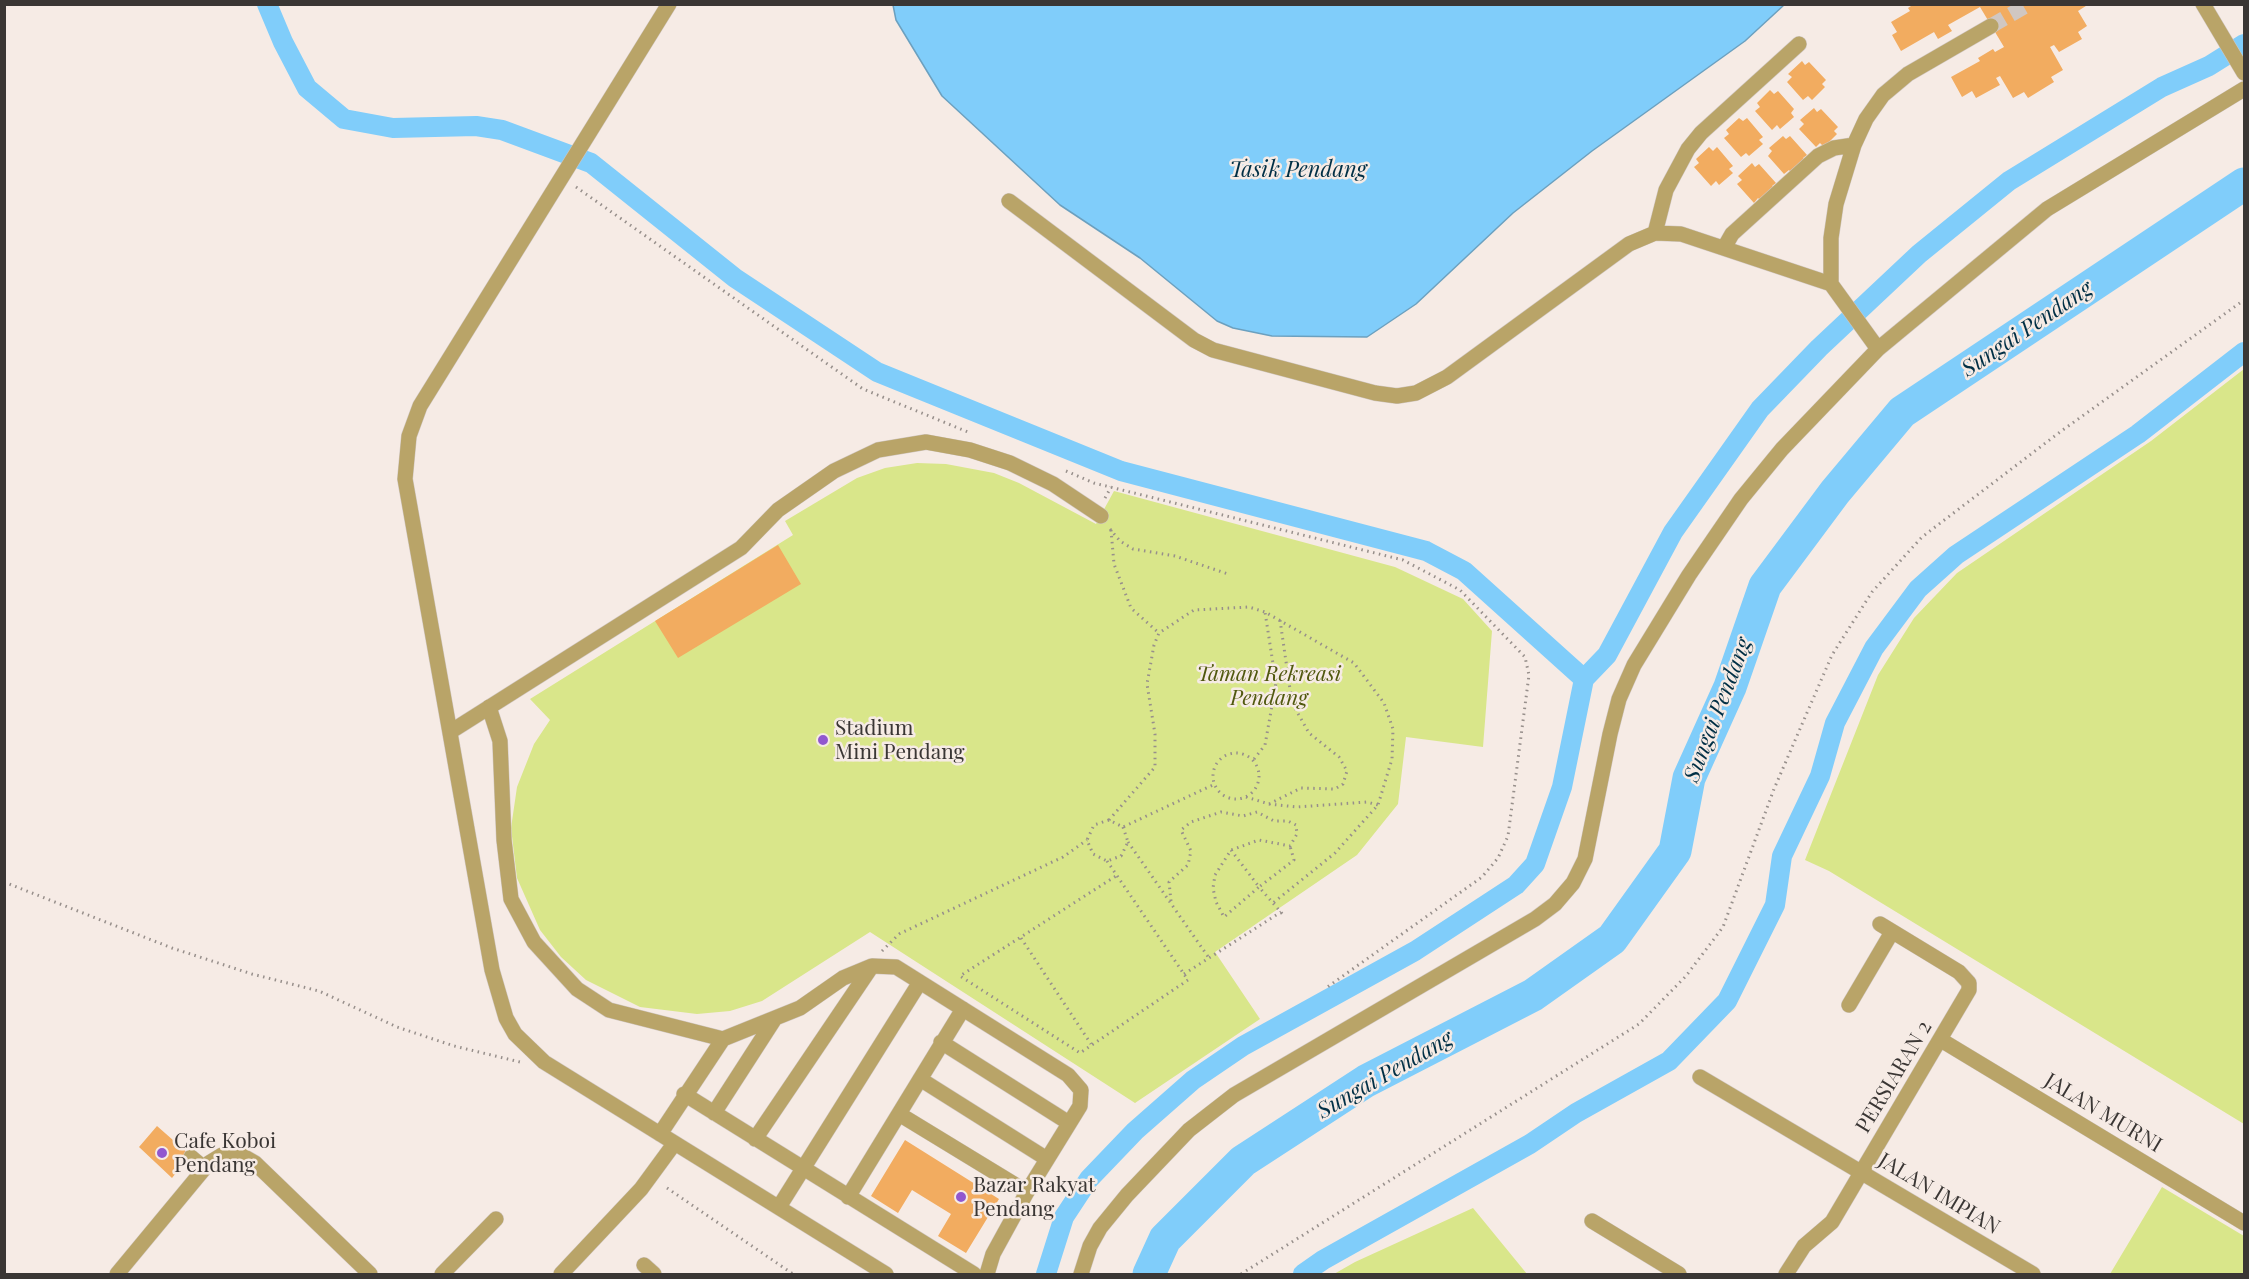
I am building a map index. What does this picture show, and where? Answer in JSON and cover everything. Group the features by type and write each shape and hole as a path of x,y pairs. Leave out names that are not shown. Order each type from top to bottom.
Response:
{"street":[{"path":"669,4 420,406 409,436 405,479 500,1001 515,1034 544,1062 886,1275"},
{"path":"2203,4 2241,67"},
{"path":"1831,284 1831,238 1836,204 1854,145 1866,119 1883,95 1900,81 1991,26"},
{"path":"1655,233 1666,190 1688,149 1701,133 1799,44"},
{"path":"1081,1275 1090,1246 1100,1228 1127,1195 1189,1131 1234,1095 1535,919 1555,904 1573,883 1586,859 1610,734 1619,699 1634,665 1689,575 1741,499 1782,449 1878,349 2047,209 2244,89"},
{"path":"1724,248 1732,234 1818,156 1834,148 1854,145"},
{"path":"1009,201 1194,340 1213,350 1375,393 1397,396 1416,393 1447,377 1629,244 1655,233 1681,234 1831,284 1878,349"},
{"path":"450,732 741,548 778,510 834,471 878,450 926,442 970,450 1010,463 1053,484 1101,516"},
{"path":"489,707 500,741 504,840 511,899 534,942 577,989 609,1010 723,1039"},
{"name":"PERSIARAN 2","path":"1786,1275 1804,1246 1828,1227 1862,1173 1967,997 1969,983 1959,972 1886,928 1849,1005"},
{"path":"660,1134 684,1094 723,1039 800,1008 843,978 872,966 896,967 1068,1076 1081,1090 1080,1106 1027,1192 993,1254 987,1275"},
{"path":"755,1139 872,966"},
{"path":"778,1207 920,982"},
{"path":"848,1197 963,1009"},
{"path":"714,1113 774,1020"},
{"name":"JALAN MURNI","path":"1941,1040 2244,1223"},
{"path":"941,1042 1069,1123"},
{"name":"JALAN IMPIAN","path":"1700,1077 2033,1275"},
{"path":"920,1079 1047,1159"},
{"path":"684,1094 974,1275"},
{"path":"899,1114 1027,1192"},
{"path":"561,1275 641,1189 674,1144"},
{"path":"117,1275 204,1168 222,1155 236,1152 255,1163 370,1275"},
{"path":"191,1157 204,1168"},
{"path":"442,1275 496,1219"},
{"path":"1592,1221 1678,1275"}],"path":[{"path":"564,174 863,389 974,434"},
{"path":"1241,1275 1639,1024 1686,976 1723,927 1774,789 1832,655 1872,592 1922,537 2060,432 2244,300"},
{"path":"1061,470 1094,483 1403,560 1460,590 1525,657 1529,675 1508,836 1498,858 1482,877 1326,988"},
{"path":"1101,516 1119,541 1134,549 1175,556 1228,574"},
{"path":"1111,530 1114,564 1131,608 1159,633"},
{"path":"872,966 884,948 899,934 1063,856 1087,840 1094,825 1109,820 1155,767 1155,734 1147,684 1154,645 1159,633 1194,610 1249,607 1265,612 1354,663 1384,703 1393,729 1392,759 1378,805 1335,853 1273,903"},
{"path":"1254,759 1264,745 1276,683 1265,612"},
{"path":"1269,804 1301,788 1335,789 1343,784 1347,771 1339,757 1309,733 1292,703 1281,620"},
{"path":"1246,797 1257,787 1260,773 1254,759 1241,752 1226,754 1215,764 1213,778 1219,792 1232,799 1246,797 1269,804 1296,807 1367,802 1378,805"},
{"path":"1123,827 1215,784"},
{"path":"1171,901 1169,882 1188,865 1191,851 1181,830 1191,822 1221,812 1243,816 1257,813 1274,821 1288,821 1296,825 1297,834 1290,846 1294,860 1224,917 1216,902 1213,888 1215,875 1231,850 1259,840 1290,846"},
{"path":"1109,820 1123,827 1128,842 1209,958"},
{"path":"1087,840 1092,854 1107,861 1188,980 1080,1053 960,976 1116,876"},
{"path":"1107,861 1121,856 1128,842"},
{"path":"1231,850 1285,917"},
{"path":"4,882 172,948 252,974 319,991 397,1027 431,1039 519,1062 544,1062"},
{"path":"1184,974 1281,912"},
{"path":"1020,938 1091,1044"},
{"path":"667,1188 793,1275"}],"green space":[{"path":"2244,369 2244,1124 1829,871 1805,860 1878,675 1914,618 1957,573 2151,441"},
{"name":"Taman Rekreasi Pendang","path":"917,463 946,464 994,473 1019,483 1096,524 1114,491 1395,567 1463,599 1492,631 1483,747 1406,737 1398,804 1357,855 1215,952 1260,1019 1135,1103 870,932 762,1001 730,1011 697,1014 640,1007 586,980 561,957 540,930 517,878 511,828 517,787 534,744 550,720 530,699 793,535 785,521 857,478 885,468"},
{"path":"2162,1187 2244,1236 2244,1274 2110,1274"},
{"path":"1473,1208 1527,1274 1334,1274 1355,1262"}],"water":[{"name":"Tasik Pendang","path":"893,4 1784,5 1745,41 1592,151 1513,213 1416,304 1367,337 1272,336 1233,328 1217,321 1140,258 1060,205 942,96 896,20"}],"building":[{"path":"1914,4 2089,4 2078,11 2087,26 2078,32 2082,39 2059,52 2054,45 2050,47 2063,70 2051,77 2054,82 2028,98 2024,92 2013,98 2000,76 1996,78 2000,85 1976,98 1972,91 1962,97 1951,77 1980,61 1978,58 1993,49 1995,52 2004,47 1980,7 1948,25 1952,31 1938,39 1934,32 1901,51 1892,35 1897,32 1891,22 1910,11 1908,8"},
{"path":"1802,61 1805,65 1809,62 1826,80 1822,84 1825,87 1812,100 1808,96 1803,100 1787,82 1792,77 1788,74"},
{"path":"1770,90 1774,94 1778,91 1794,109 1791,113 1794,117 1780,129 1777,125 1772,130 1755,111 1760,107 1757,103"},
{"path":"1814,108 1817,112 1821,109 1838,127 1834,131 1837,134 1824,147 1820,143 1816,147 1799,129 1804,124 1800,120"},
{"path":"1739,118 1743,121 1747,118 1763,137 1759,140 1763,144 1749,156 1746,153 1741,157 1724,138 1729,134 1726,130"},
{"path":"1783,136 1786,139 1790,136 1807,155 1803,158 1806,162 1792,174 1789,170 1784,174 1768,156 1772,151 1769,148"},
{"path":"1709,147 1713,151 1717,147 1733,166 1729,169 1733,173 1719,185 1716,181 1711,186 1694,167 1699,163 1696,159"},
{"path":"1752,163 1755,167 1759,164 1776,183 1772,186 1775,189 1762,202 1758,198 1754,203 1737,184 1742,180 1738,176"},
{"path":"778,545 801,584 678,658 655,621"},
{"path":"157,1126 190,1155 172,1178 139,1147"},
{"name":"Bazar Rakyat Pendang","path":"905,1140 999,1199 966,1253 938,1236 951,1214 912,1190 898,1213 871,1196"}],"waterway":[{"path":"267,4 283,42 307,88 344,119 393,128 476,126 502,130 591,163 735,278 877,372 1121,471 1426,551 1464,571 1584,679"},
{"path":"1046,1274 1064,1217 1089,1179 1135,1131 1193,1080 1243,1046 1415,951 1516,885 1535,864 1562,787 1584,679 1607,655 1673,532 1760,409 1819,348 1919,254 2009,181 2162,87 2209,66 2244,44"},
{"name":"Sungai Pendang","path":"1149,1274 1165,1239 1243,1161 1366,1081 1533,995 1612,939 1675,851 1689,778 1730,687 1765,586 1835,492 1902,412 2244,184"},
{"path":"1303,1274 1323,1260 1530,1144 1576,1113 1669,1061 1727,1001 1775,905 1782,856 1820,776 1835,723 1874,648 1918,589 1956,555 2138,434 2244,352"}],"tunnel":[{"path":"1991,26 2029,4"}],"place":[{"name":"Stadium Mini Pendang","path":"823,740"},
{"name":"Cafe Koboi Pendang","path":"162,1153"},
{"name":"Bazar Rakyat Pendang","path":"961,1197"}]}
